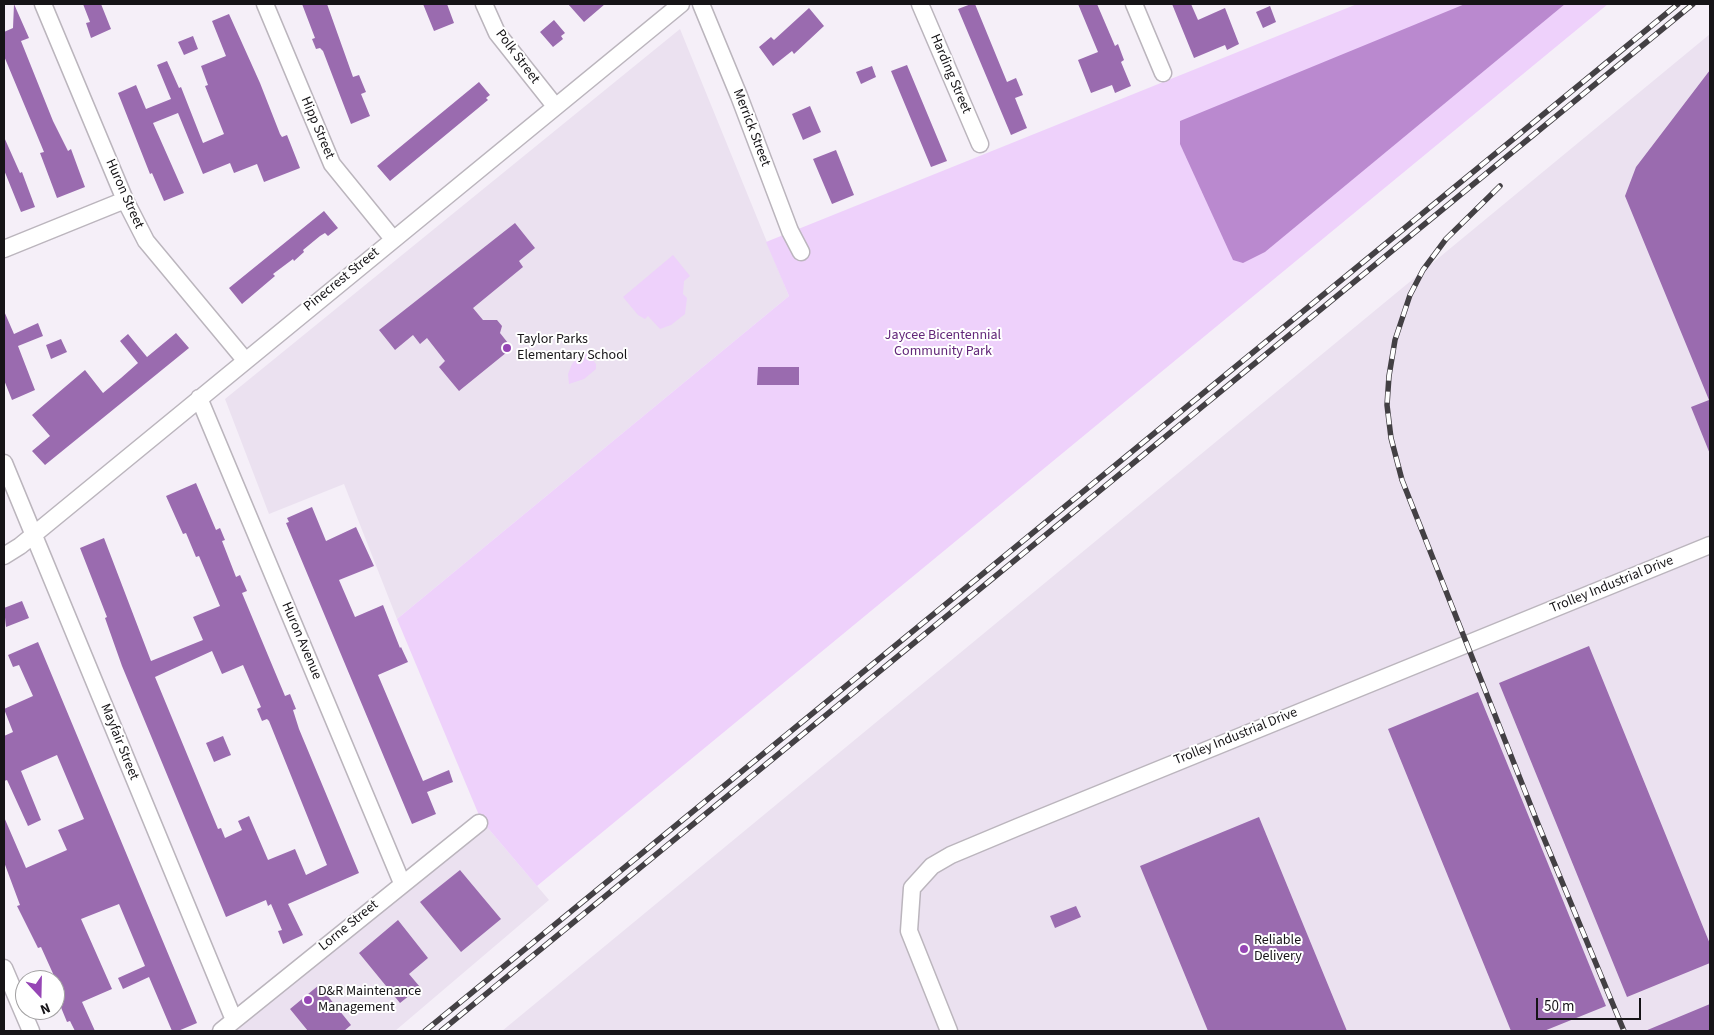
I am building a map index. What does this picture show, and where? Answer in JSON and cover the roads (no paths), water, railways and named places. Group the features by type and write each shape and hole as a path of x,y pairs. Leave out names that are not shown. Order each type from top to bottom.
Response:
{"street":[{"name":"Huron Street","path":"43,4 125,200 146,241 245,360"},
{"name":"Hipp Street","path":"265,4 332,164 392,239"},
{"name":"Polk Street","path":"484,4 497,33 556,106"},
{"name":"Pinecrest Street","path":"4,556 681,4"},
{"name":"Merrick Street","path":"701,4 739,96 790,231 801,252"},
{"name":"Harding Street","path":"920,4 980,144"},
{"path":"1134,4 1163,73"},
{"path":"4,249 125,200"},
{"name":"Huron Avenue","path":"199,398 402,883"},
{"name":"Mayfair Street","path":"4,463 234,1020"},
{"name":"Trolley Industrial Drive","path":"949,1031 909,931 912,888 932,866 976,844 1710,545"},
{"name":"Lorne Street","path":"221,1031 402,883 479,823"},
{"path":"4,968 32,1031"}],"railway":[{"path":"425,1031 1678,4"},
{"path":"441,1031 1693,4"},
{"path":"1500,186 1446,239 1423,270 1410,295 1395,340 1389,376 1387,405 1391,438 1402,480 1538,824 1624,1031"}],"place":[{"name":"Taylor Parks Elementary School","path":"507,348"},
{"name":"Reliable Delivery","path":"1244,949"},
{"name":"D&R Maintenance Management","path":"308,1000"}],"park label":[{"name":"Jaycee Bicentennial Community Park","path":"943,344"}]}
